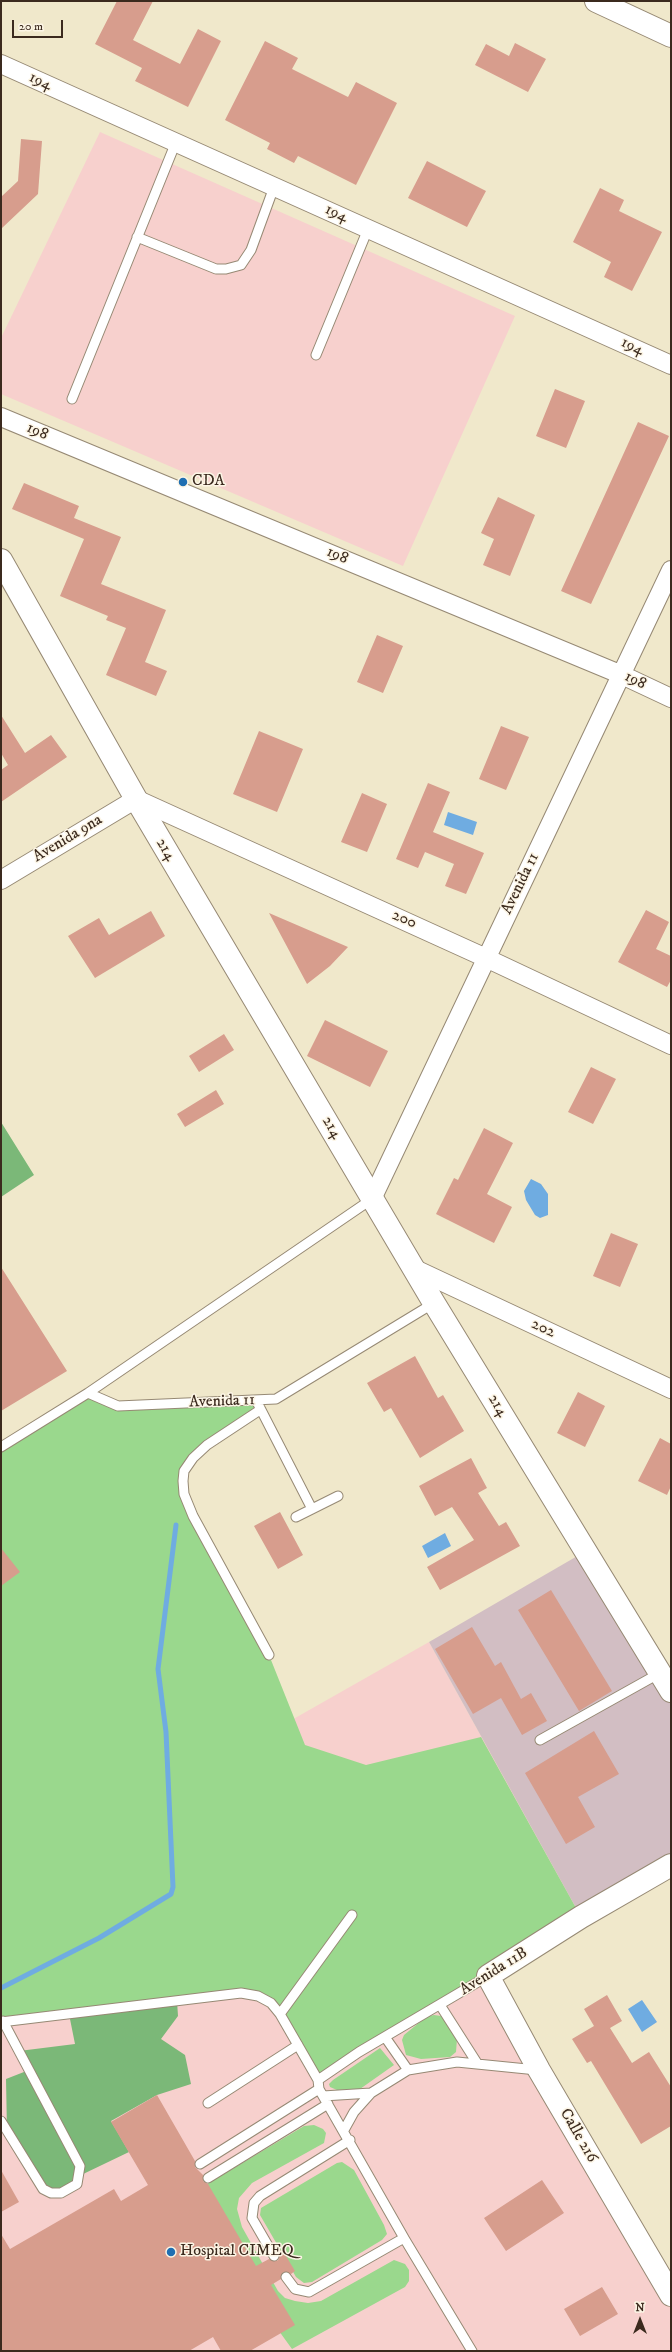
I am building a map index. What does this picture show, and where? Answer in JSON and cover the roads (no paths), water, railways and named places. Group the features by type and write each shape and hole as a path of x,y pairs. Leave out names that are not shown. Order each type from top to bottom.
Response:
{"street":[{"path":"596,1 671,36"},
{"name":"194","path":"1,64 671,365"},
{"name":"198","path":"1,417 622,675 671,698"},
{"name":"214","path":"1,560 136,799 372,1199 666,1682"},
{"name":"Avenida 11","path":"372,1199 671,570"},
{"name":"Avenida 9na","path":"1,880 136,799"},
{"name":"200","path":"136,799 486,958 671,1045"},
{"name":"202","path":"414,1269 671,1389"},
{"name":"Avenida 11B","path":"488,1976 580,1917 668,1864"},
{"name":"Calle 216","path":"488,1976 539,2070 671,2295"}],"lane":[{"path":"72,399 176,142"},
{"path":"137,237 216,269 226,269 241,265 251,250 274,187"},
{"path":"316,355 368,229"},
{"path":"1,1447 88,1393 372,1199"},
{"name":"Avenida 11","path":"88,1393 118,1406 276,1399 434,1303"},
{"path":"256,1401 312,1508"},
{"path":"260,1410 207,1445 184,1471 183,1481 184,1494 194,1516 269,1655"},
{"path":"296,1517 338,1496"},
{"path":"540,1740 666,1682"},
{"path":"280,2014 352,1915"},
{"name":"Avenida 11B","path":"318,2080 385,2037 488,1976"},
{"path":"1,2121 43,2189 50,2193 61,2193 77,2184 80,2166 2,2021 242,1993 258,1996 271,2003 280,2014 318,2080 321,2093 350,2140 404,2238 472,2351"},
{"path":"440,2005 477,2063"},
{"path":"385,2037 408,2070"},
{"path":"208,2103 298,2045"},
{"path":"344,2130 354,2112 371,2094 408,2070 456,2062 539,2070"},
{"path":"200,2164 321,2093 371,2094"},
{"path":"208,2178 328,2104"},
{"path":"274,2256 252,2218 254,2203 260,2196 350,2140"},
{"path":"286,2277 295,2290 309,2292 404,2238"}],"water":[{"path":"448,812 477,822 473,835 444,825"},
{"path":"531,1179 541,1184 548,1194 548,1215 540,1218 535,1215 526,1200 524,1191"},
{"path":"445,1533 451,1546 428,1558 422,1546"},
{"path":"642,2000 657,2022 642,2032 628,2009"}],"waterway":[{"path":"1,1988 99,1938 171,1894 173,1887 166,1732 158,1669 176,1525"}],"place":[{"name":"CDA","path":"183,482"},
{"name":"Hospital CIMEQ","path":"171,2252"}]}
